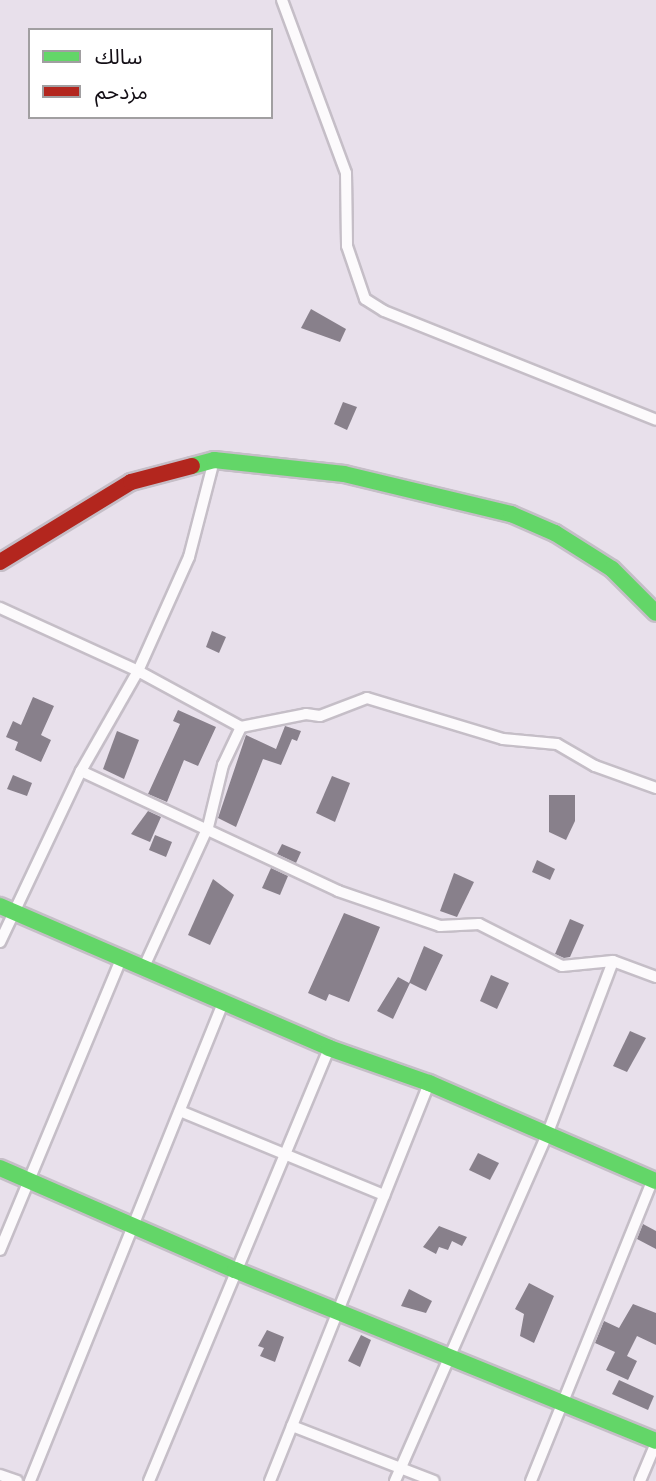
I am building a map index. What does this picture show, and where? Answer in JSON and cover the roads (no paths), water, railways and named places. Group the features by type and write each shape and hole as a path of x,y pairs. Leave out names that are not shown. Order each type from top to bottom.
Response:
{"street":[{"path":"282,0 346,173 347,246 365,299 384,311 656,420"},
{"path":"2,558 131,482 214,460 344,474 511,514 555,533 612,569 656,613"},
{"path":"0,942 6,910 138,671 189,557 214,460"},
{"path":"0,608 138,671 241,727 306,714 320,716 367,698 503,739 557,744 595,766 656,788"},
{"path":"142,969 208,827 223,765 241,727"},
{"path":"81,771 208,827 338,891 440,926 480,924 562,966 613,961 656,977"},
{"path":"6,910 329,1048 429,1083 654,1180 531,1481"},
{"path":"0,1250 121,959"},
{"path":"396,1481 447,1356 547,1135 613,961"},
{"path":"30,1481 223,1003"},
{"path":"149,1481 283,1153 329,1048"},
{"path":"270,1481 429,1083"},
{"path":"180,1111 384,1195"},
{"path":"0,1168 235,1270 656,1442 640,1481"},
{"path":"292,1426 434,1481"},
{"path":"0,1475 17,1481"}]}
